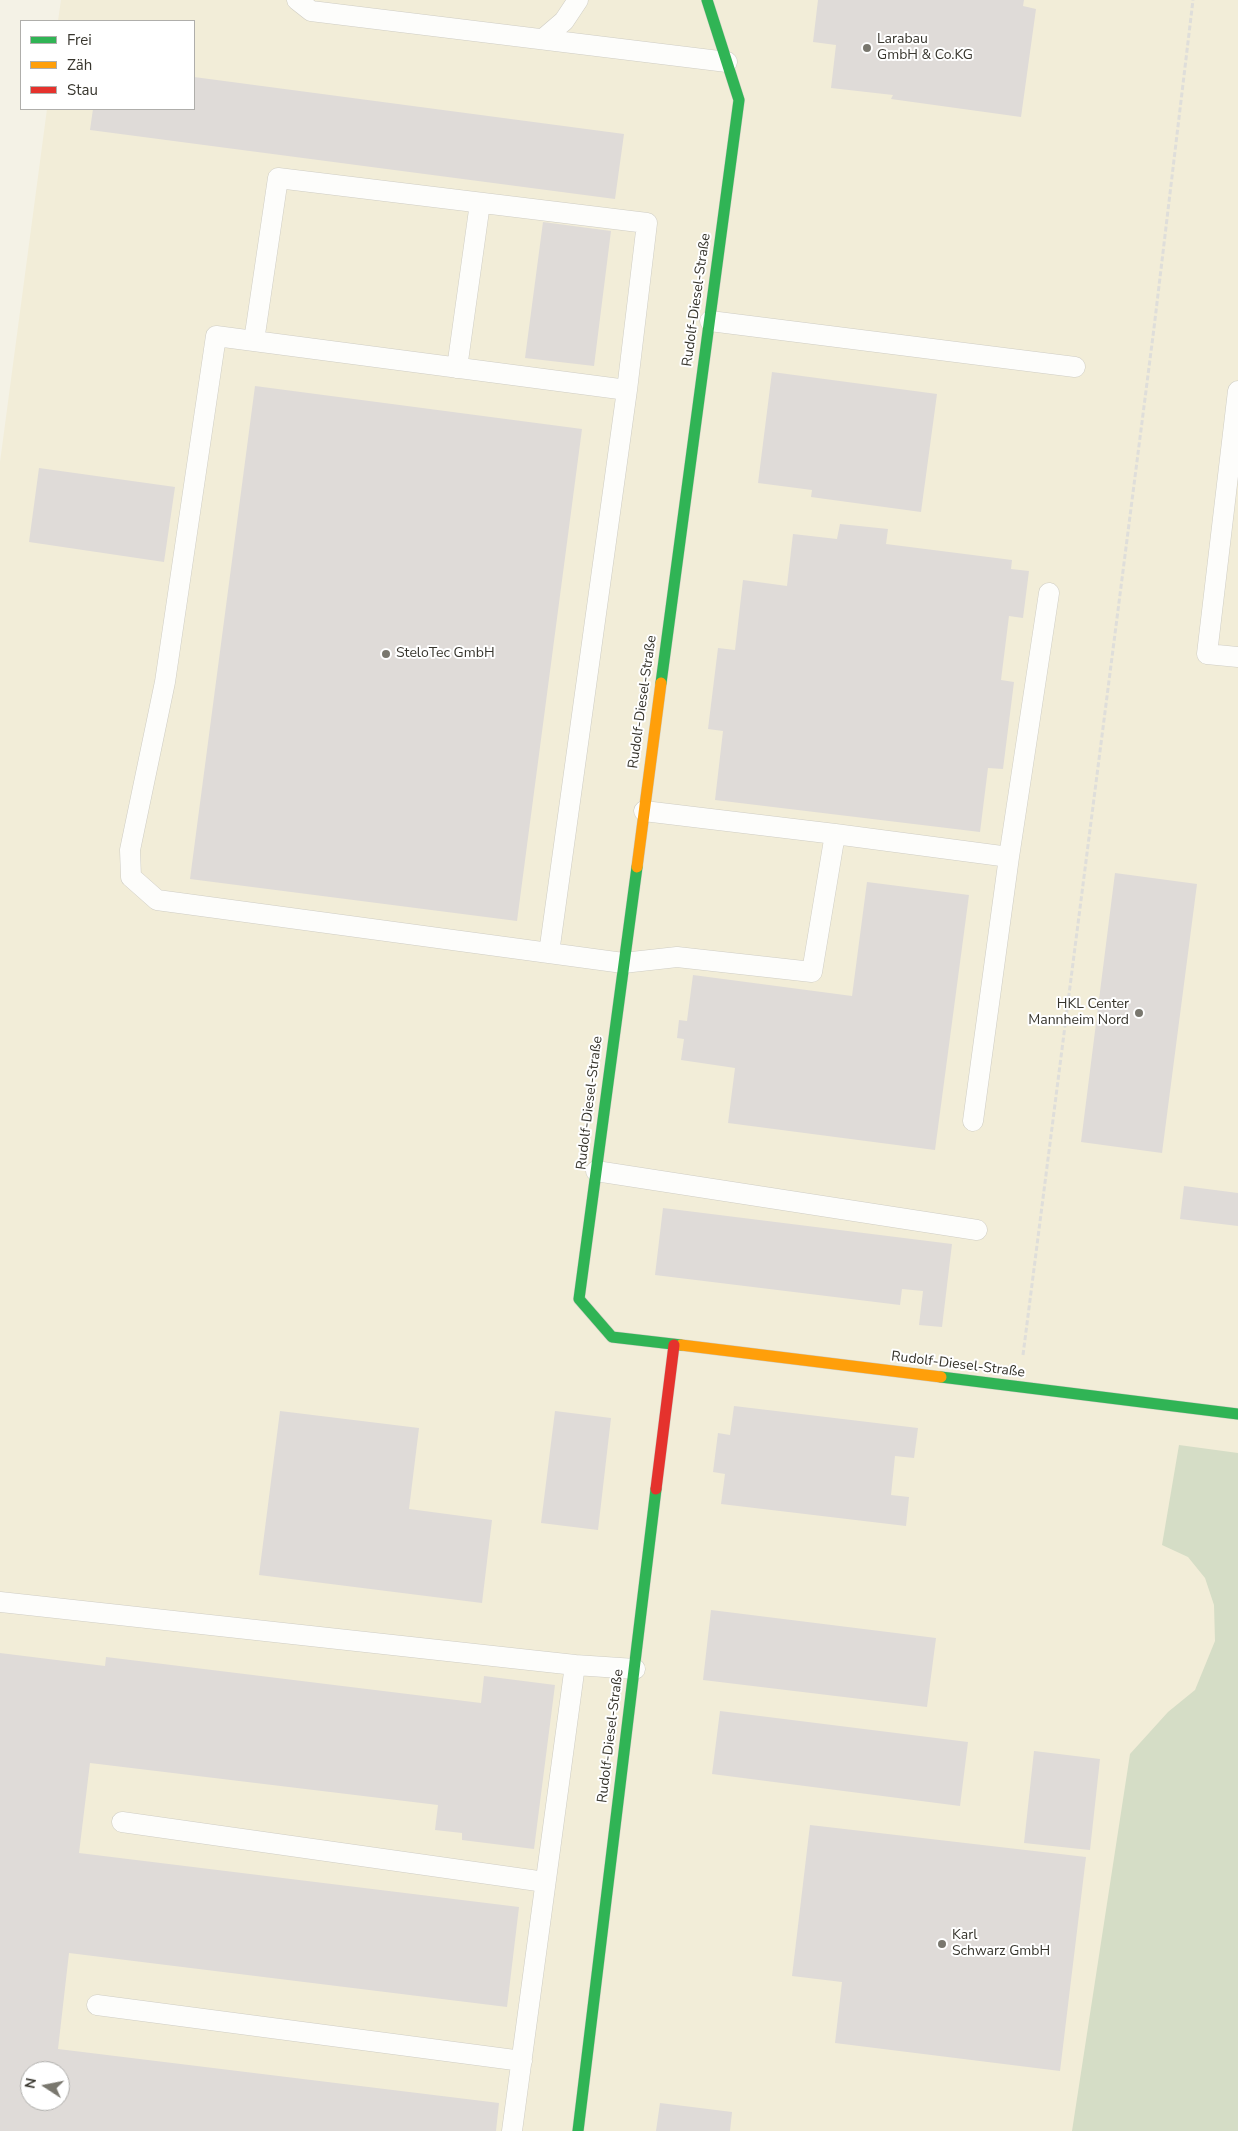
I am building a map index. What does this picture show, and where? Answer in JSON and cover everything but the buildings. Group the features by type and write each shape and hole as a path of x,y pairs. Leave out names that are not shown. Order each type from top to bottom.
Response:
{"street":[{"name":"Rudolf-Diesel-Straße","path":"707,0 739,100 579,1299 612,1337 1238,1414"},
{"name":"Rudolf-Diesel-Straße","path":"578,2131 674,1345"}],"lane":[{"path":"297,0 312,11 727,62"},
{"path":"543,39 564,21 578,0"},
{"path":"254,341 278,178 647,223 627,390 549,953"},
{"path":"457,368 480,202"},
{"path":"710,321 1075,367"},
{"path":"627,390 216,336 165,682 130,850 131,877 157,900 624,963 677,957 812,972 835,834"},
{"path":"1238,391 1207,654 1238,657"},
{"path":"973,1121 1009,857 1049,594"},
{"path":"644,812 835,834 1009,857"},
{"path":"596,1171 976,1230"},
{"path":"0,1602 575,1665 635,1669"},
{"path":"512,2131 575,1665"},
{"path":"122,1822 545,1882"},
{"path":"97,2005 522,2061"}],"path":[{"path":"1019,1388 1154,328 1193,0"}],"shaded area":[{"path":"61,0 1238,0 1238,2131 0,2131 0,462 47,110 195,110 195,20 58,20"}],"green space":[{"path":"1179,1445 1238,1453 1238,2131 1072,2131 1130,1754 1168,1712 1195,1690 1215,1641 1214,1605 1205,1578 1188,1557 1162,1545"}],"traffic: fast":[{"path":"661,683 739,100 707,0"},
{"path":"637,867 579,1299 612,1337 681,1345"},
{"path":"941,1377 1238,1414"},
{"path":"578,2131 656,1489"}],"traffic: slow":[{"path":"637,867 661,683"},
{"path":"681,1345 941,1377"}],"traffic: jam":[{"path":"656,1489 674,1345"}],"place":[{"name":"Larabau GmbH & Co.KG","path":"867,48"},
{"name":"SteloTec GmbH","path":"386,654"},
{"name":"HKL Center Mannheim Nord","path":"1139,1013"},
{"name":"Karl Schwarz GmbH","path":"942,1944"}]}
